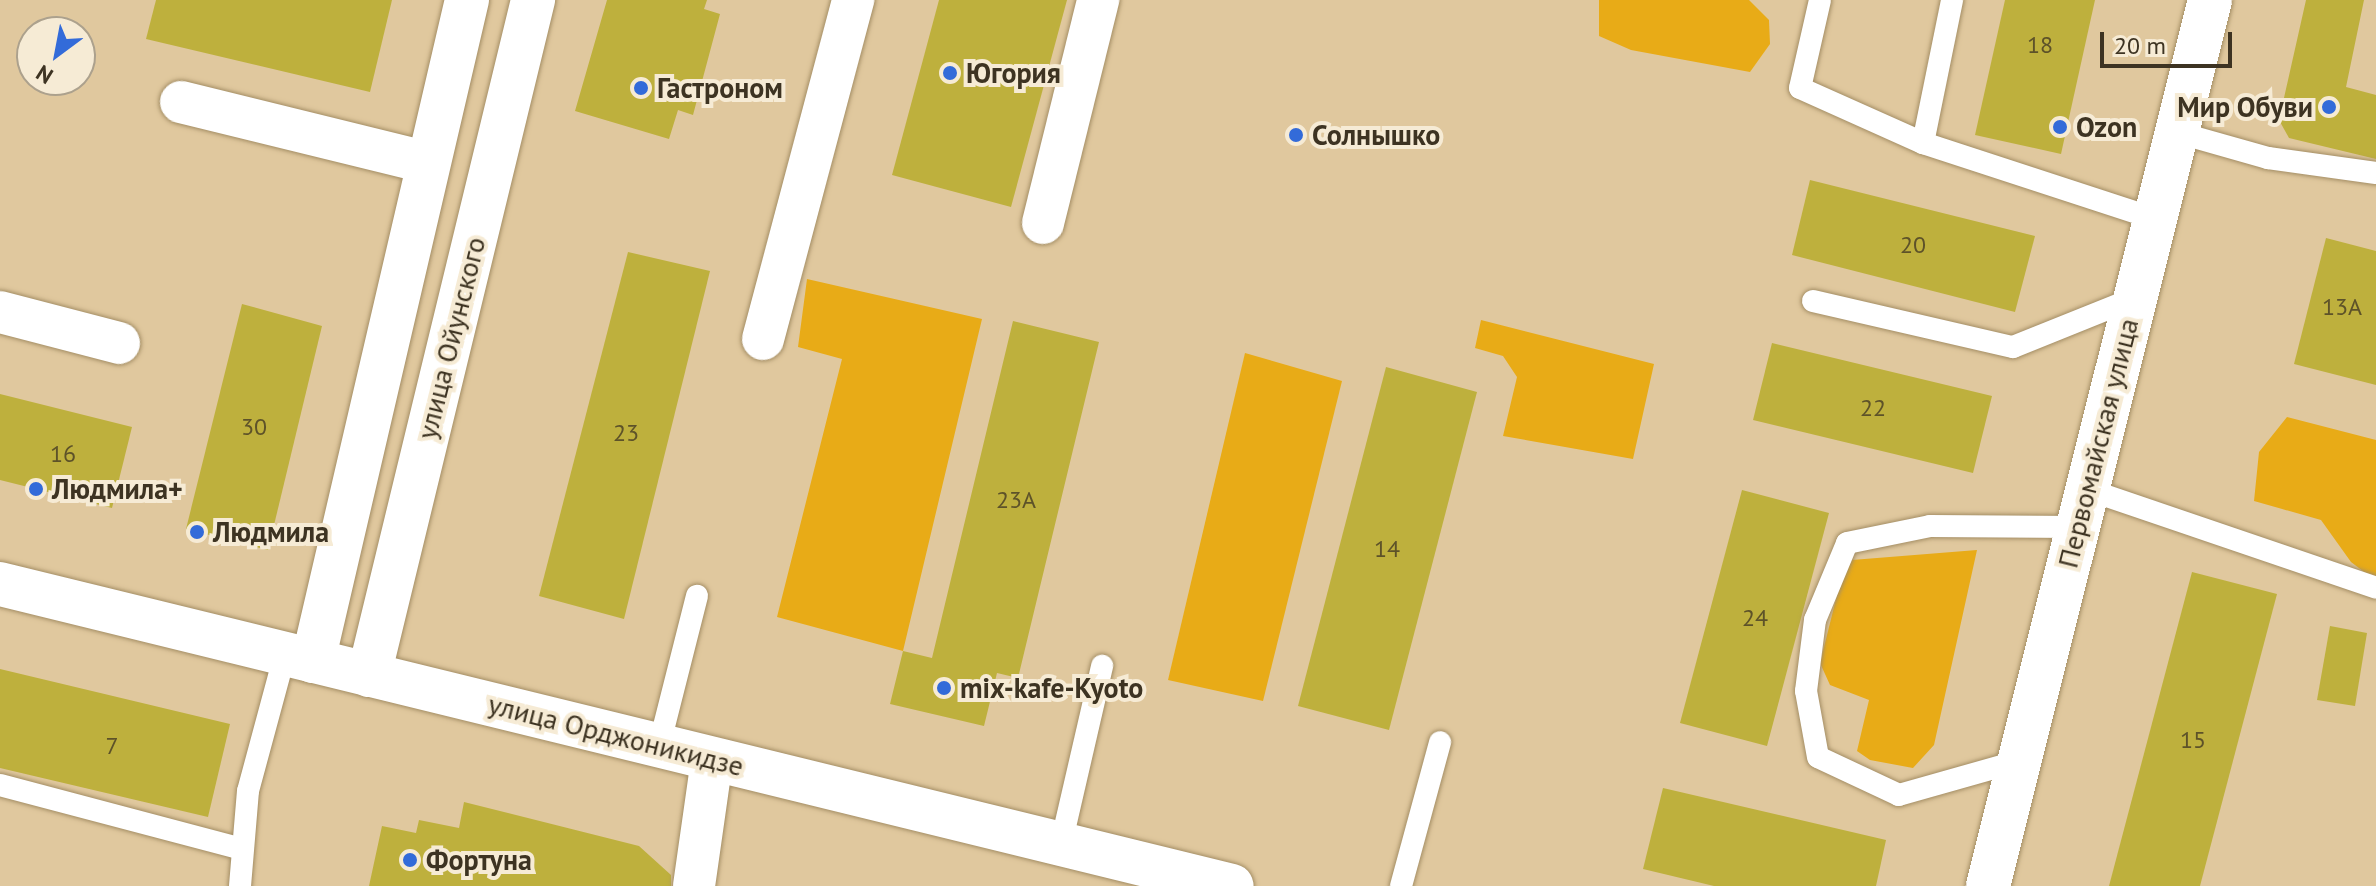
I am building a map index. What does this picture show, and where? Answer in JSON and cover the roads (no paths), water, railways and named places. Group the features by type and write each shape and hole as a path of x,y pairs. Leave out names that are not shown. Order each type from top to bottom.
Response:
{"street":[{"path":"299,658 429,163 467,0"},
{"name":"улица Ойунского","path":"369,675 533,0"},
{"path":"763,339 853,0"},
{"path":"1043,223 1098,0"},
{"name":"Первомайская улица","path":"1988,886 2210,0"},
{"path":"181,102 429,163"},
{"path":"0,312 119,343"},
{"name":"улица Орджоникидзе","path":"0,584 1232,886"},
{"path":"694,886 712,759"}],"lane":[{"path":"1820,0 1800,88 1923,143 2155,219"},
{"path":"1923,143 1952,0"},
{"path":"2176,132 2268,158 2376,173"},
{"path":"1813,301 2013,347 2135,298"},
{"path":"2019,761 1899,795 1818,757 1806,691 1815,620 1847,543 1930,526 2082,508 2376,588"},
{"path":"659,746 697,596"},
{"path":"240,886 238,848 299,658"},
{"path":"1061,844 1102,666"},
{"path":"1401,886 1440,742"},
{"path":"0,785 238,848"}],"place":[{"name":"Югория","path":"950,73"},
{"name":"Гастроном","path":"641,88"},
{"name":"Мир Обуви","path":"2329,107"},
{"name":"Ozon","path":"2060,127"},
{"name":"Солнышко","path":"1296,135"},
{"name":"Людмила+","path":"36,489"},
{"name":"Людмила","path":"197,532"},
{"name":"mix-kafe-Kyoto","path":"944,688"},
{"name":"Фортуна","path":"410,860"}]}
